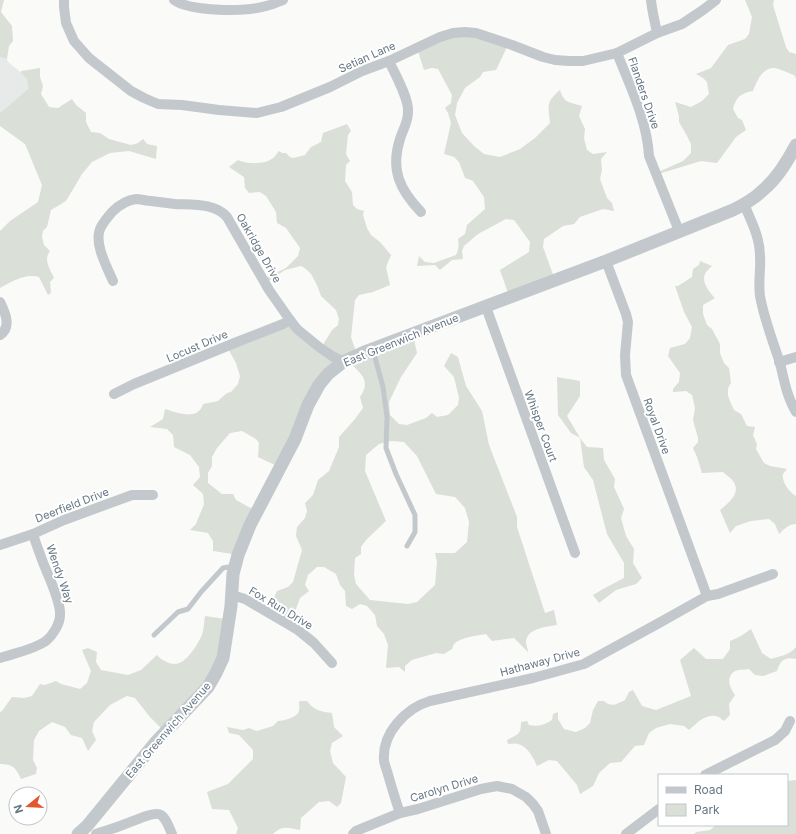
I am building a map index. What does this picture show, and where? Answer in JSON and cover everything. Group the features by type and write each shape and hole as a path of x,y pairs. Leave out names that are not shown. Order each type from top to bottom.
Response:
{"street":[{"name":"Setian Lane","path":"64,0 66,23 74,41 89,58 131,91 158,104 257,113 281,107 330,87 362,71 389,61 440,37 465,32 476,33 488,36 543,57 569,62 583,61 617,53 657,33 682,24 716,0"},
{"path":"174,0 204,9 226,10 250,9 266,6 283,0"},
{"path":"651,0 657,33"},
{"name":"Flanders Drive","path":"617,53 646,132 649,156 679,231"},
{"path":"389,61 405,97 408,108 408,117 397,149 397,172 401,185 410,200 421,212"},
{"name":"East Greenwich Avenue","path":"84,833 155,743 214,678 223,658 232,595 233,574 238,555 250,525 294,439 308,405 319,385 328,374 343,362 373,349 606,261 733,210 762,192 777,176 796,145"},
{"name":"Oakridge Drive","path":"113,281 103,258 98,238 99,230 104,221 115,209 129,201 136,199 204,206 216,209 223,212 227,217 269,290 297,329 319,347 343,362"},
{"path":"744,204 757,236 760,256 760,295 764,312 787,394 796,412"},
{"name":"Royal Drive","path":"606,261 628,322 625,355 626,375 707,596"},
{"path":"0,302 7,324 6,329 0,335"},
{"name":"Whisper Court","path":"486,306 575,553"},
{"name":"Locust Drive","path":"114,394 134,384 290,320"},
{"path":"779,362 796,357"},
{"name":"Deerfield Drive","path":"0,545 33,534 64,520 132,495 153,495"},
{"name":"Wendy Way","path":"0,658 36,646 54,633 59,623 60,610 58,602 33,534"},
{"name":"Hathaway Drive","path":"400,812 384,760 384,754 386,743 391,731 412,709 422,703 533,678 584,664 707,596 718,594 773,574"},
{"name":"Fox Run Drive","path":"232,595 245,599 298,630 314,643 332,664"},
{"path":"707,774 775,740 785,731 790,721"},
{"name":"Carolyn Drive","path":"353,834 356,831 400,812 418,809 481,789 496,786 512,788 526,797 538,810 546,834"},
{"path":"626,834 658,810"},
{"path":"96,834 142,817 157,814 161,815 165,820 172,834"}],"lane":[{"path":"373,349 384,387 387,417 386,448 415,515 415,532 406,546"},
{"path":"154,635 178,612 188,609 223,568 235,566"}],"shaded area":[{"path":"0,57 7,59 8,62 24,75 27,79 28,89 0,113"}],"green space":[{"path":"0,0 4,0 1,12 12,26 13,41 9,46 7,59 0,57"},
{"path":"745,0 774,0 773,5 786,47 789,52 796,54 796,78 794,75 781,70 773,68 766,70 760,76 753,91 745,93 737,99 733,109 738,118 742,120 746,130 736,137 717,163 701,161 655,175 656,173 683,161 691,153 691,144 679,122 675,102 691,107 702,101 709,94 707,82 696,74 711,68 728,45 745,39 749,34 752,17"},
{"path":"463,33 508,45 496,70 483,72 480,77 465,88 457,103 455,115 462,133 474,146 484,154 500,157 520,149 535,138 550,123 549,104 552,98 560,90 563,98 571,103 582,106 579,116 585,129 584,138 587,150 593,154 607,152 601,159 602,170 600,179 607,198 612,203 614,211 603,209 580,217 574,224 563,226 544,239 543,247 555,280 508,293 500,270 529,252 530,242 514,220 506,219 478,234 464,246 462,251 463,259 452,260 440,270 435,265 417,266 419,256 425,262 434,263 456,255 458,251 458,239 465,234 467,225 485,209 484,197 473,181 465,178 459,162 454,157 444,154 451,123 445,108 451,103 452,95 438,69 432,68 424,70 417,48"},
{"path":"40,68 40,77 43,86 41,94 49,107 58,108 72,99 76,105 86,113 86,122 91,132 100,133 109,139 131,145 138,143 143,139 147,144 157,146 156,159 129,151 110,153 92,162 82,174 66,201 51,210 47,227 43,231 42,237 44,245 50,251 47,261 54,278 50,282 51,293 48,295 39,277 34,276 23,277 0,288 0,231 10,221 38,202 42,185 25,144 0,126 0,113 28,89 27,79 21,71"},
{"path":"347,124 351,131 348,135 346,154 350,161 346,165 345,181 352,192 353,205 357,209 364,211 363,215 371,235 380,242 391,255 386,267 390,285 373,292 359,295 355,300 351,337 357,355 413,335 417,353 401,377 389,402 390,415 399,424 407,425 426,418 432,413 437,417 448,415 458,405 459,398 454,377 444,366 451,353 458,357 466,386 482,411 489,445 517,517 517,527 545,613 554,610 557,625 533,631 527,637 526,642 528,652 514,638 492,641 486,634 457,641 452,649 444,654 436,653 412,660 405,666 405,672 399,667 386,668 388,645 384,634 377,626 375,615 367,606 360,604 352,609 346,606 345,591 340,585 336,574 324,567 317,567 308,575 305,585 309,591 300,598 291,622 268,610 277,591 288,587 293,582 302,550 296,536 297,527 305,518 307,511 305,503 313,495 318,480 329,471 339,447 339,437 363,408 360,397 365,386 365,381 360,373 348,361 327,375 279,467 258,457 259,443 256,439 242,431 230,433 217,448 212,457 212,466 208,473 208,483 222,494 233,494 236,500 256,511 239,555 213,551 213,541 208,533 190,530 196,524 204,504 203,494 193,485 200,477 199,467 190,455 174,447 173,435 167,429 150,427 163,419 165,409 181,414 197,413 203,404 218,401 227,393 231,392 238,384 240,376 236,363 227,347 287,321 321,348 332,330 338,325 339,319 336,310 321,296 311,274 301,266 285,270 267,282 265,278 286,268 298,256 300,248 286,228 277,223 276,212 266,196 260,192 249,193 245,188 244,177 229,167 238,160 250,163 265,162 274,157 279,151 286,153 293,158 305,155 311,147 321,142 323,133","holes":["391,441 404,442 417,456 436,494 455,497 465,508 469,522 467,542 455,553 435,553 437,562 435,585 417,602 408,604 370,600 356,584 354,575 355,558 361,554 361,547 366,540 386,521 365,471 366,455 379,444"]},
{"path":"700,261 712,266 707,271 704,280 705,284 715,298 703,305 703,314 707,325 712,329 720,344 720,353 724,363 729,368 731,383 728,390 729,400 734,410 741,414 747,426 755,427 753,435 757,444 756,449 764,463 770,466 787,469 783,474 783,480 789,490 796,496 796,524 789,526 779,534 775,524 769,519 751,521 736,526 730,533 720,510 735,494 735,485 723,472 702,473 693,448 698,442 698,438 693,420 695,408 692,395 686,391 673,392 673,389 679,382 680,373 668,356 670,348 685,344 690,338 692,327 684,312 675,286 678,286 692,277 693,269 699,265"},
{"path":"557,377 580,381 580,396 567,416 580,438 571,433 558,415"},
{"path":"580,438 587,447 603,448 604,460 615,479 614,487 624,509 621,518 626,536 634,549 633,563 642,578 636,584 616,590 599,603 593,595 624,578 624,563 607,534 593,480 584,467"},
{"path":"205,616 225,619 223,658 165,732 150,717 135,698 127,696 110,705 94,722 92,731 96,740 88,751 82,738 71,735 65,727 52,722 39,731 34,740 33,760 37,768 36,774 21,779 14,767 0,764 0,712 12,697 24,698 32,696 40,684 45,685 56,681 61,684 80,689 87,683 91,671 82,650 88,648 97,652 96,662 101,670 128,675 141,670 157,655 173,664 184,661 193,651 203,633"},
{"path":"751,629 762,653 771,659 788,654 796,647 796,659 788,658 783,660 777,671 763,676 755,675 749,669 735,671 730,676 729,683 735,695 729,704 730,715 724,721 718,716 708,716 689,730 684,726 670,724 656,728 649,733 644,745 635,746 621,762 610,763 599,773 593,786 580,794 577,785 557,761 549,760 537,766 525,747 517,744 508,744 507,740 519,732 521,722 527,721 529,725 535,726 541,725 552,720 553,714 558,712 558,719 564,729 576,732 585,728 590,723 593,710 598,701 604,701 612,705 617,704 625,700 629,692 633,690 642,706 656,710 691,696 680,660 694,648 706,659 723,659 730,649 730,641"},
{"path":"300,701 307,701 312,707 318,710 332,713 334,727 343,736 332,743 330,751 333,763 346,777 341,803 337,807 329,801 319,802 301,818 300,830 283,828 273,834 236,834 238,828 229,810 212,809 207,792 228,784 253,759 253,750 239,735 229,733 227,727 243,730 249,728 257,731 273,726 278,721 282,721 297,715"},
{"path":"796,780 796,834 694,834 696,832 710,830 715,826 788,826 788,781"}]}
